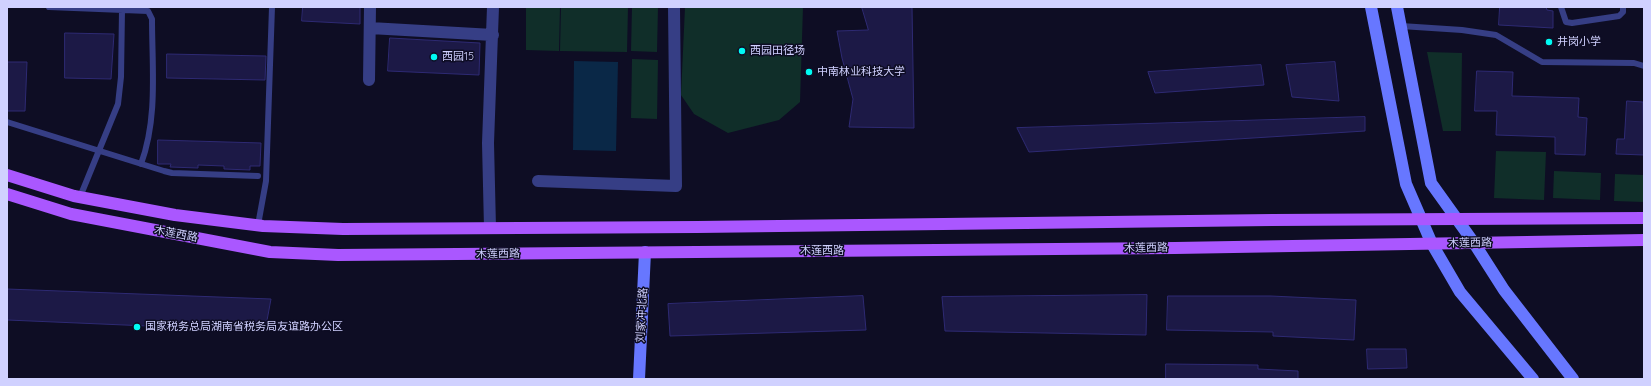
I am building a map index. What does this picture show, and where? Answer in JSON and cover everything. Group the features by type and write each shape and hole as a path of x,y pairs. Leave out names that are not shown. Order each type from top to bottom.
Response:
{"main road":[{"path":"1371,7 1406,184 1432,244 1460,292 1533,379"},
{"path":"1397,7 1431,183 1474,243 1504,290 1573,379"},
{"name":"木莲西路","path":"7,175 80,197 175,216 258,226 344,229 1421,218 1644,218"},
{"name":"木莲西路","path":"7,194 71,214 270,252 353,255 1159,248 1644,240"},
{"name":"刘家冲北路","path":"639,379 648,252"},
{"name":"刘家冲北路","path":"645,379 648,252"}],"street":[{"path":"369,80 370,7"},
{"path":"490,228 488,143 493,7"},
{"path":"538,181 676,186 674,7"},
{"path":"370,28 493,36"}],"lane":[{"path":"49,7 148,11 152,19 150,131 148,147 141,164"},
{"path":"258,226 266,181 272,7"},
{"path":"1561,7 1566,22 1572,23 1619,16 1623,12 1623,7"},
{"path":"80,197 118,104 121,77 122,10"},
{"path":"1401,26 1462,30 1496,35 1542,62 1634,63 1644,66"},
{"path":"7,122 172,173 258,176"}],"green space":[{"path":"526,7 560,7 559,51 526,50"},
{"path":"561,7 628,7 627,52 560,51"},
{"path":"632,7 658,7 657,52 631,51"},
{"name":"西园田径场","path":"685,7 803,7 800,102 779,120 728,133 694,114 681,95"},
{"path":"1427,52 1462,53 1461,131 1443,131"},
{"path":"632,59 658,60 657,119 631,118"},
{"path":"1496,151 1546,152 1544,200 1494,198"},
{"path":"1554,171 1601,173 1600,200 1553,198"},
{"path":"1615,174 1644,175 1644,202 1614,201"}],"water":[{"path":"574,61 618,62 616,151 573,150"}],"building":[{"path":"303,7 360,7 360,24 302,21"},
{"path":"862,7 912,7 914,128 849,127 853,99 842,58 837,31 868,30"},
{"path":"1500,7 1546,7 1547,10 1553,11 1553,28 1499,25"},
{"path":"65,33 114,34 111,79 65,78"},
{"name":"西园15","path":"390,38 480,43 479,75 388,71"},
{"path":"167,54 266,56 265,80 167,78"},
{"path":"7,62 27,62 25,111 7,111"},
{"path":"1335,62 1339,101 1292,97 1286,65"},
{"path":"1261,65 1264,85 1155,93 1148,72"},
{"path":"1477,71 1513,72 1512,96 1579,98 1578,117 1587,118 1585,155 1555,154 1555,137 1496,135 1497,111 1475,111"},
{"path":"1627,101 1643,102 1644,155 1616,154 1617,139 1624,139"},
{"path":"1365,117 1365,131 1029,152 1017,128"},
{"path":"158,140 261,143 260,166 250,166 250,170 224,169 224,166 198,165 198,168 170,167 171,164 158,164"},
{"path":"7,289 271,299 265,331 7,320"},
{"path":"1147,295 1146,335 945,331 942,297"},
{"path":"863,296 866,330 670,336 668,304"},
{"path":"1168,296 1271,296 1356,300 1354,340 1273,336 1273,332 1167,330"},
{"path":"1367,349 1406,349 1407,368 1368,369"},
{"path":"1166,364 1258,365 1258,369 1298,371 1298,379 1166,379"}],"place":[{"name":"井岗小学","path":"1549,42"},
{"name":"西园田径场","path":"742,51"},
{"name":"西园15","path":"434,57"},
{"name":"中南林业科技大学","path":"809,72"},
{"name":"国家税务总局湖南省税务局友谊路办公区","path":"137,327"}]}
